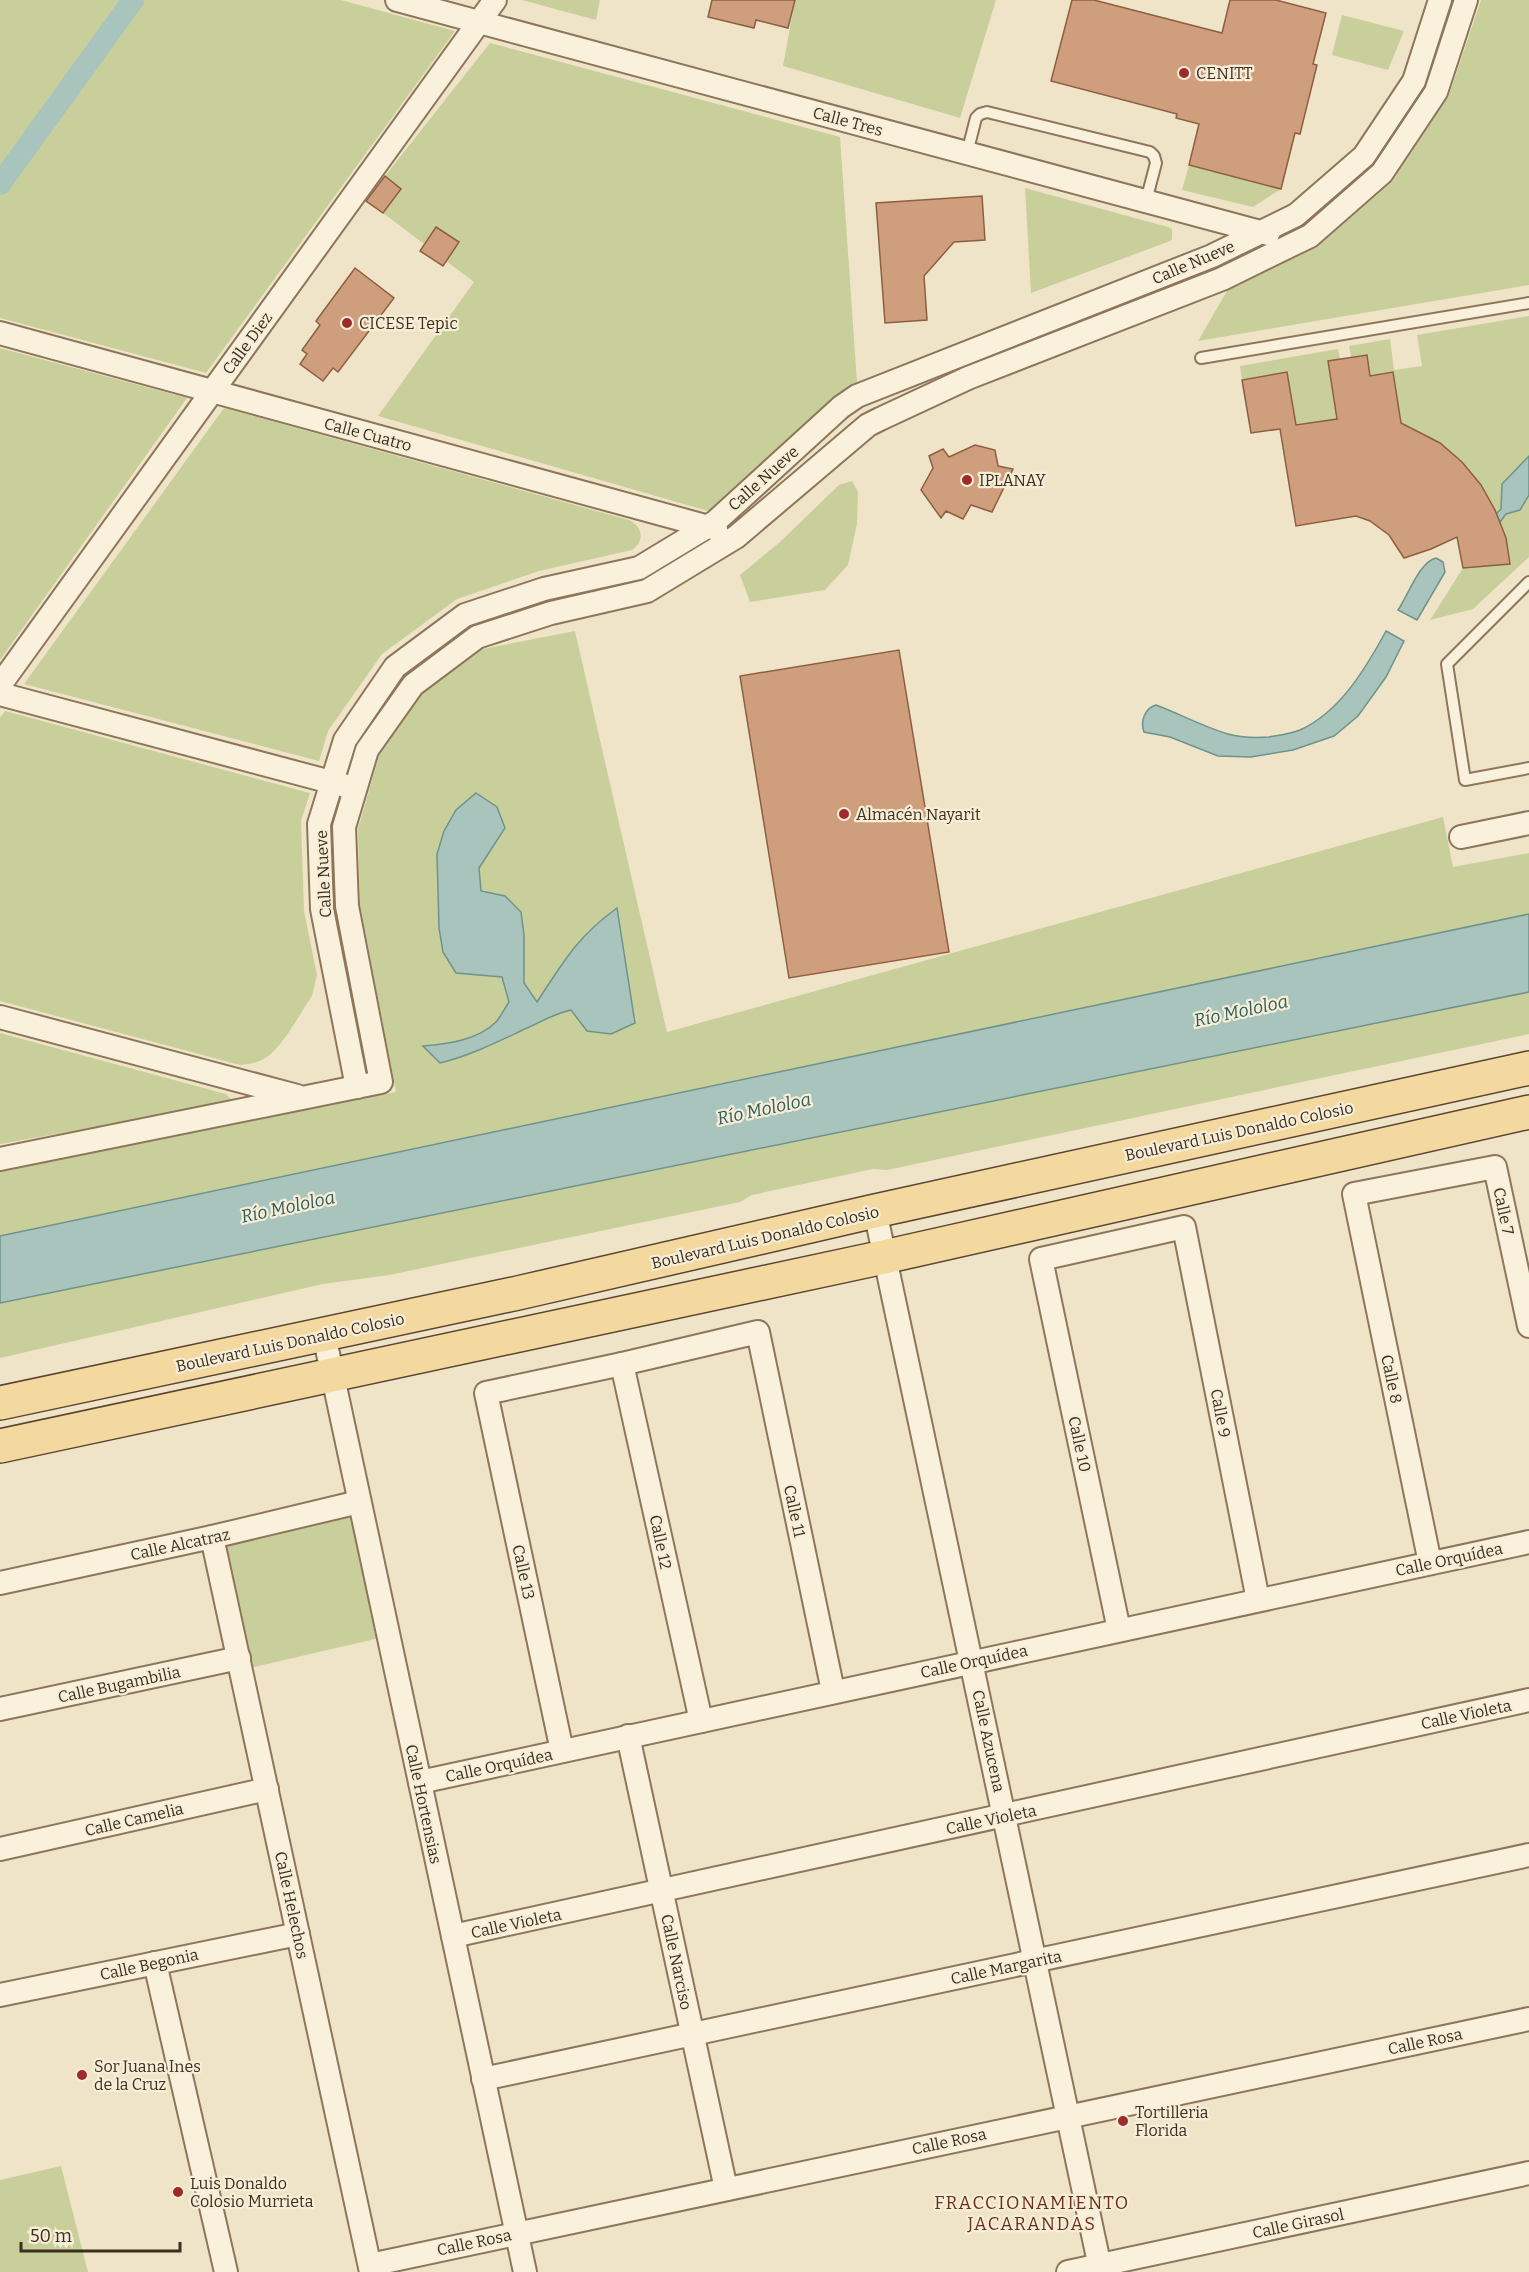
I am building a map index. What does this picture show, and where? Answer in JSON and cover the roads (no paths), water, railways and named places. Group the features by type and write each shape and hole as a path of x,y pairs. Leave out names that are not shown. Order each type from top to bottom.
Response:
{"main road":[{"name":"Boulevard Luis Donaldo Colosio","path":"0,1403 518,1293 875,1211 1529,1068"},
{"path":"0,1446 884,1257 1529,1112"},
{"path":"332,1376 338,1356 344,1349 489,1314 495,1312 518,1293"}],"street":[{"name":"Calle Tres","path":"397,0 1298,242"},
{"name":"Calle Diez","path":"0,685 495,0"},
{"name":"Calle Nueve","path":"1440,0 1414,81 1364,156 1296,215 1212,256 857,396 841,407 715,522 639,568 544,589 465,615 395,667 345,740 320,824 322,909 357,1087 381,1082 346,906 344,827 367,750 413,685 477,637 551,613 647,591 736,537 868,425 968,378 1222,279 1310,236 1382,172 1436,92 1466,0"},
{"name":"Calle Cuatro","path":"0,333 707,526 736,537"},
{"path":"0,694 356,789"},
{"path":"1461,837 1529,823"},
{"path":"0,1017 303,1098"},
{"path":"0,1158 357,1087"},
{"name":"Calle 8","path":"1430,1563 1354,1194 1495,1167"},
{"name":"Calle 7","path":"1495,1167 1529,1326"},
{"name":"Calle Azucena","path":"875,1211 1100,2269"},
{"name":"Calle 10","path":"1119,1630 1041,1259 1184,1227"},
{"name":"Calle 9","path":"1184,1227 1258,1600"},
{"name":"Calle 11","path":"622,1364 758,1332 833,1691"},
{"name":"Calle Hortensias","path":"324,1335 525,2272"},
{"name":"Calle 13","path":"562,1751 486,1393 622,1364"},
{"name":"Calle 12","path":"622,1364 701,1721"},
{"name":"Calle Alcatraz","path":"0,1583 359,1502"},
{"name":"Calle Helechos","path":"212,1537 371,2268"},
{"name":"Calle Orquídea","path":"420,1782 1430,1563 1528,1549"},
{"name":"Calle Bugambilia","path":"0,1709 239,1658"},
{"name":"Calle Violeta","path":"453,1936 1529,1701"},
{"name":"Calle Narciso","path":"628,1736 726,2189"},
{"name":"Calle Camelia","path":"0,1849 267,1789"},
{"name":"Calle Margarita","path":"483,2079 1529,1855"},
{"name":"Calle Begonia","path":"0,1995 298,1934"},
{"path":"155,1963 226,2272"},
{"name":"Calle Rosa","path":"371,2268 517,2233 1529,2019"},
{"name":"Calle Girasol","path":"1068,2272 1100,2269 1529,2174"}],"lane":[{"path":"967,153 976,118 987,112 1150,152 1156,163 1146,201"},
{"path":"1201,358 1529,303"},
{"path":"1529,582 1447,664 1465,780 1529,768"}],"water":[{"path":"1529,456 1529,495 1520,510 1506,514 1500,522 1496,514 1501,509 1502,484"},
{"path":"1436,558 1443,562 1445,572 1417,620 1398,610 1424,566"},
{"path":"1386,631 1404,641 1386,677 1358,716 1334,736 1293,750 1251,757 1218,756 1170,737 1144,732 1144,716 1156,705 1210,728 1238,736 1269,737 1300,730 1328,712 1340,701 1361,674"},
{"path":"476,793 497,807 505,828 479,868 481,891 505,896 521,912 524,935 524,983 537,1002 563,962 581,940 617,908 635,1023 611,1034 587,1031 571,1010 473,1052 440,1063 423,1046 452,1042 481,1033 496,1022 509,1002 502,977 456,973 443,952 439,928 437,854 444,831 456,810"},
{"name":"Río Mololoa","path":"1529,914 1529,992 0,1303 0,1236"}],"waterway":[{"path":"0,184 133,0"}],"place":[{"name":"CENITT","path":"1184,73"},
{"name":"CICESE Tepic","path":"347,323"},
{"name":"IPLANAY","path":"967,480"},
{"name":"Almacén Nayarit","path":"844,814"},
{"name":"Sor Juana Ines de la Cruz","path":"82,2075"},
{"name":"Tortilleria Florida","path":"1123,2121"},
{"name":"Luis Donaldo Colosio Murrieta","path":"178,2192"}],"district":[{"name":"FRACCIONAMIENTO JACARANDAS","path":"1032,2213"}]}
